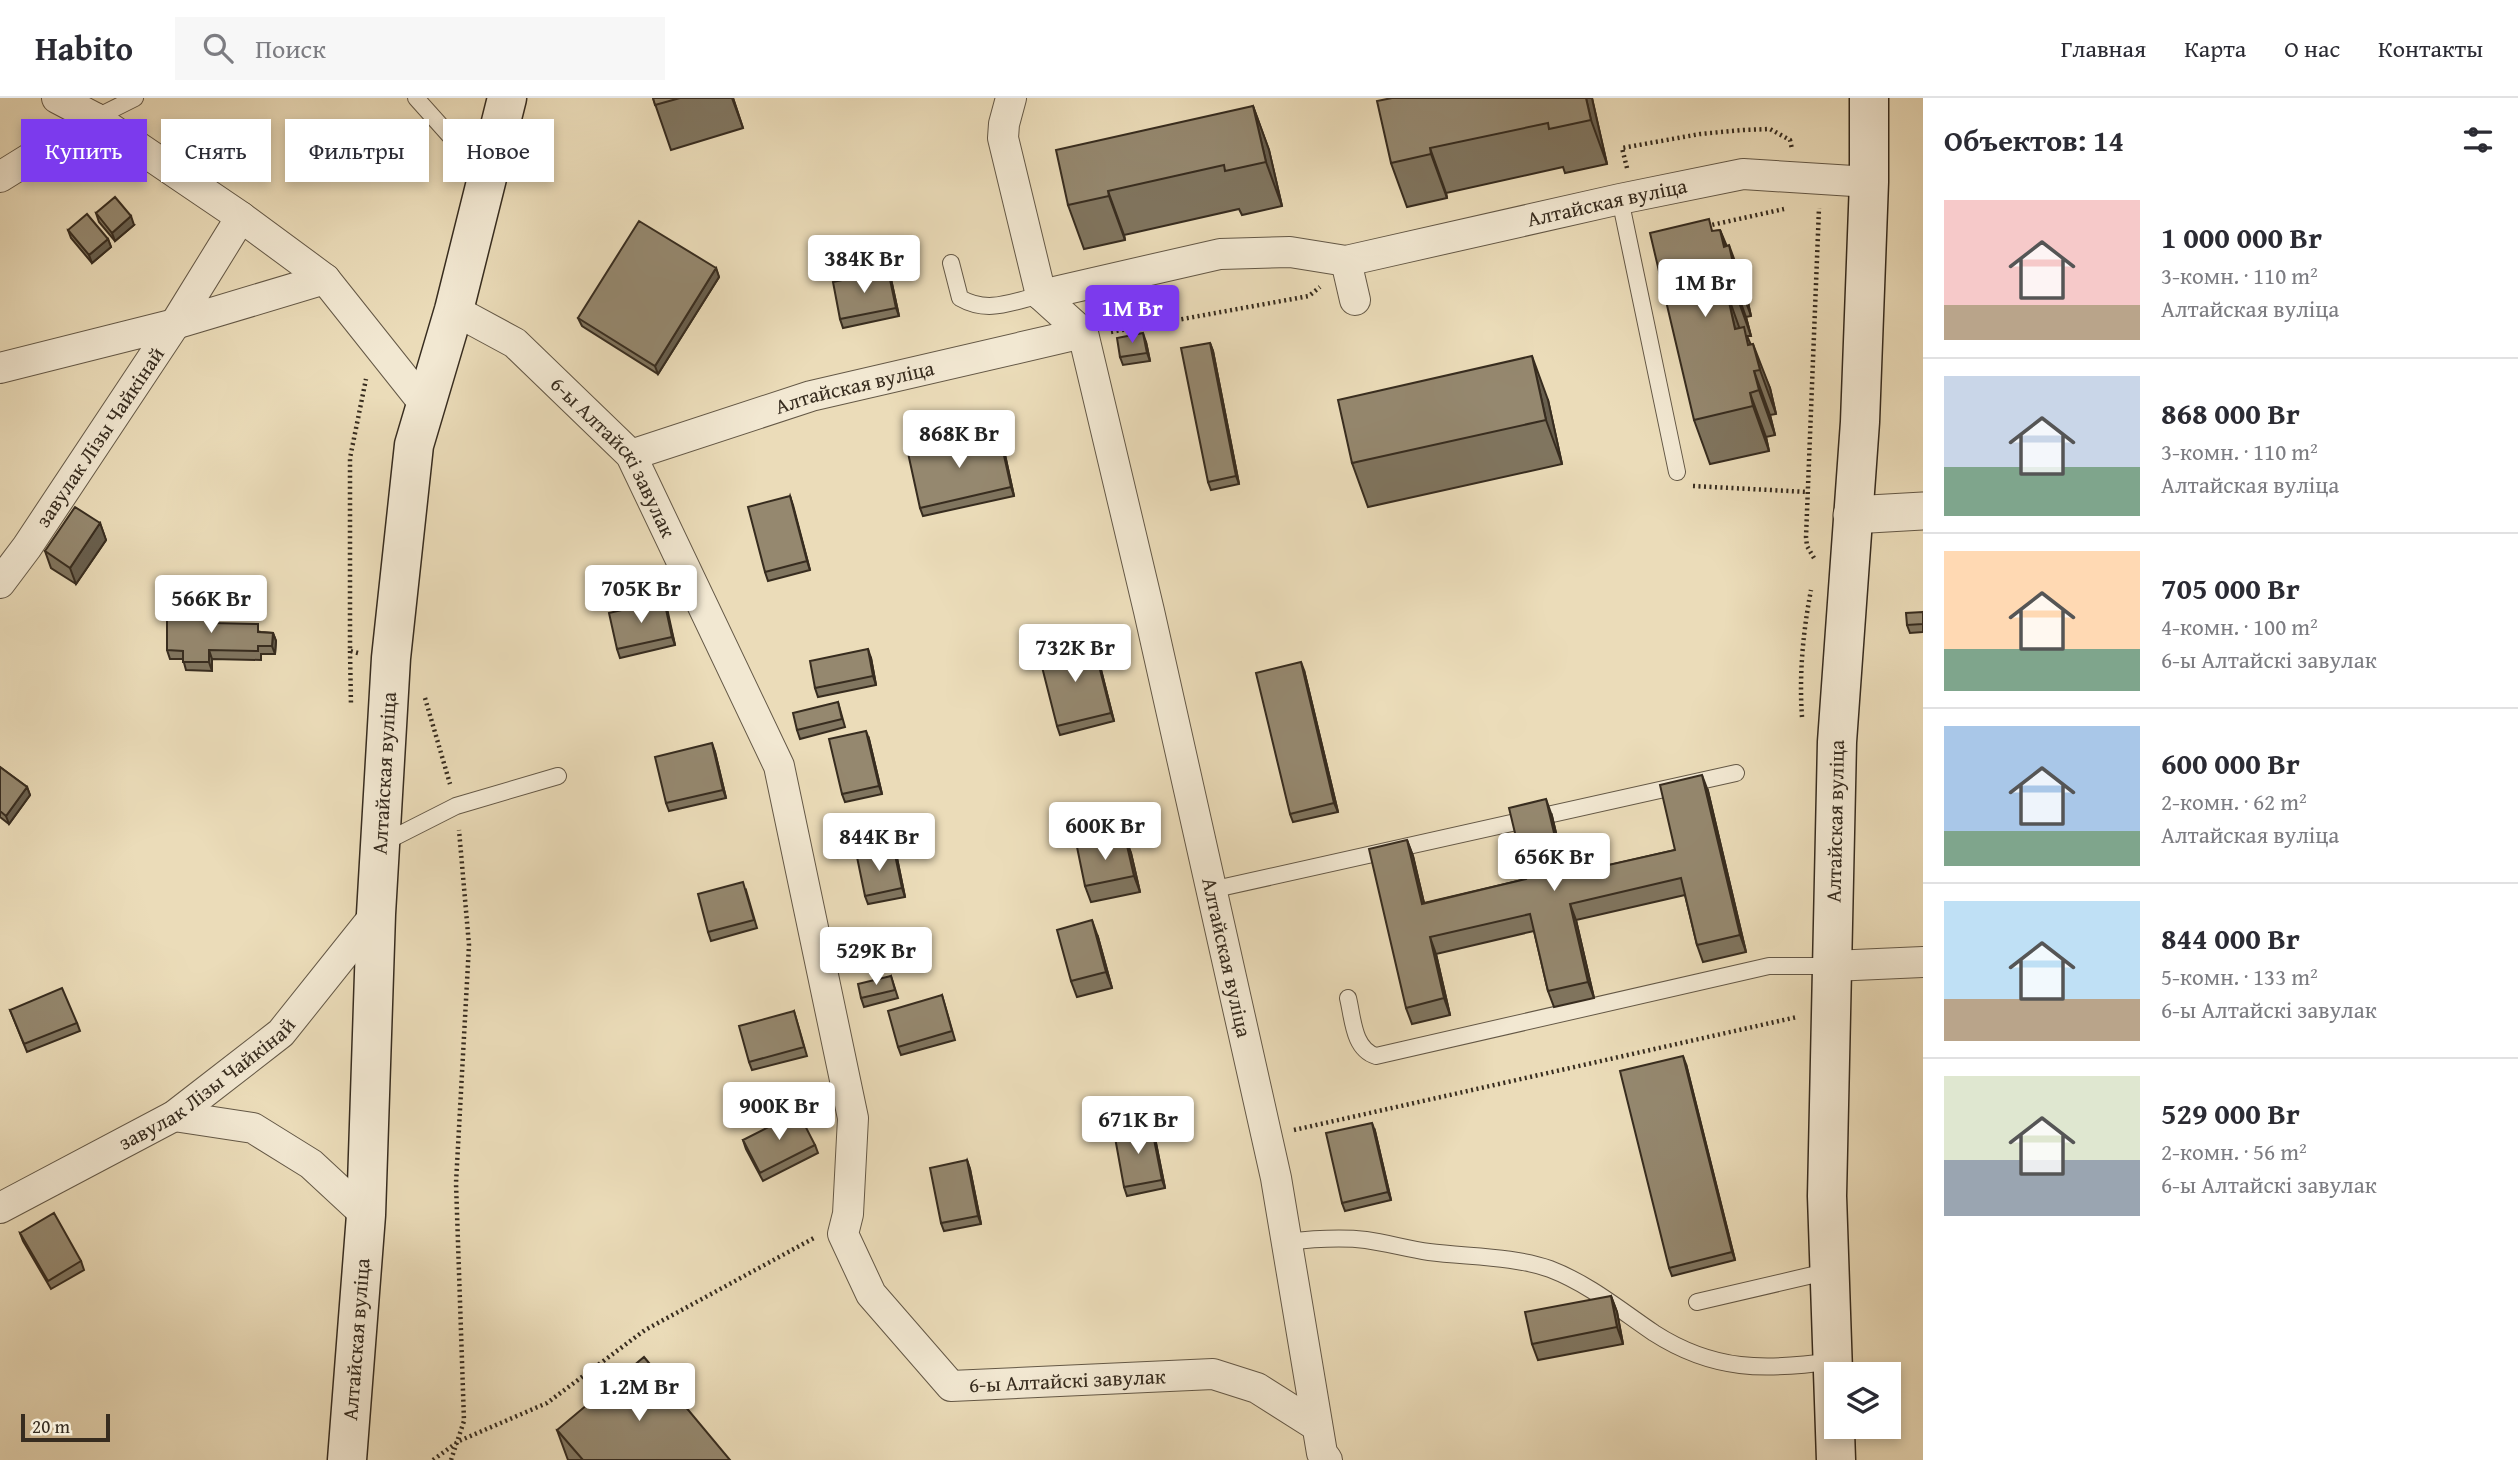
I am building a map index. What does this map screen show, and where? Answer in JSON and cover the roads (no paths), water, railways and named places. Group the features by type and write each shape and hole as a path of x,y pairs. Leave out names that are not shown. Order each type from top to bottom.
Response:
{"main road":[{"name":"Алтайская вуліца","path":"501,119 507,98"},
{"name":"Алтайская вуліца","path":"1836,1460 1827,1196 1832,966 1838,742 1860,422 1869,182 1869,98"},
{"name":"Алтайская вуліца","path":"348,1460 366,1215 376,914 391,658 414,445 454,310 485,182"}],"street":[{"path":"57,98 95,118 241,217 325,279 425,407"},
{"path":"1011,98 1003,138 1041,295 1083,333"},
{"path":"0,177 95,118"},
{"name":"Алтайская вуліца","path":"1041,295 1220,254 1290,251 1346,261 1624,186 1743,174 1823,190 1869,182"},
{"name":"завулак Лізы Чайкінай","path":"0,583 27,547 175,324 241,217"},
{"path":"1346,261 1355,300"},
{"name":"завулак Лізы Чайкінай","path":"0,368 175,324 325,279"},
{"name":"6-ы Алтайскі завулак","path":"454,310 515,343 631,454 779,766 853,1118 848,1214 843,1234 871,1294 951,1386 1213,1374 1257,1388 1317,1426"},
{"name":"Алтайская вуліца","path":"631,454 811,396 1083,333 1149,611 1276,1178 1317,1426 1322,1453 1327,1460"},
{"path":"1852,515 1923,511"},
{"name":"завулак Лізы Чайкінай","path":"0,1208 174,1116 281,1032 376,914"},
{"path":"1832,966 1923,962"},
{"path":"174,1116 253,1128 311,1164 366,1215"}],"lane":[{"path":"95,118 135,98"},
{"path":"416,98 443,128"},
{"path":"1624,186 1683,474"},
{"path":"951,263 960,298 973,305 988,308 1041,295"},
{"path":"1211,890 1736,773"},
{"path":"382,844 456,806 558,776"},
{"path":"1349,998 1359,1044 1368,1054 1377,1056 1769,966 1832,966"},
{"path":"1286,1242 1364,1240 1429,1252 1488,1257 1549,1269 1596,1292 1656,1334 1695,1356 1736,1366 1833,1361"},
{"path":"1697,1302 1830,1271"}]}
